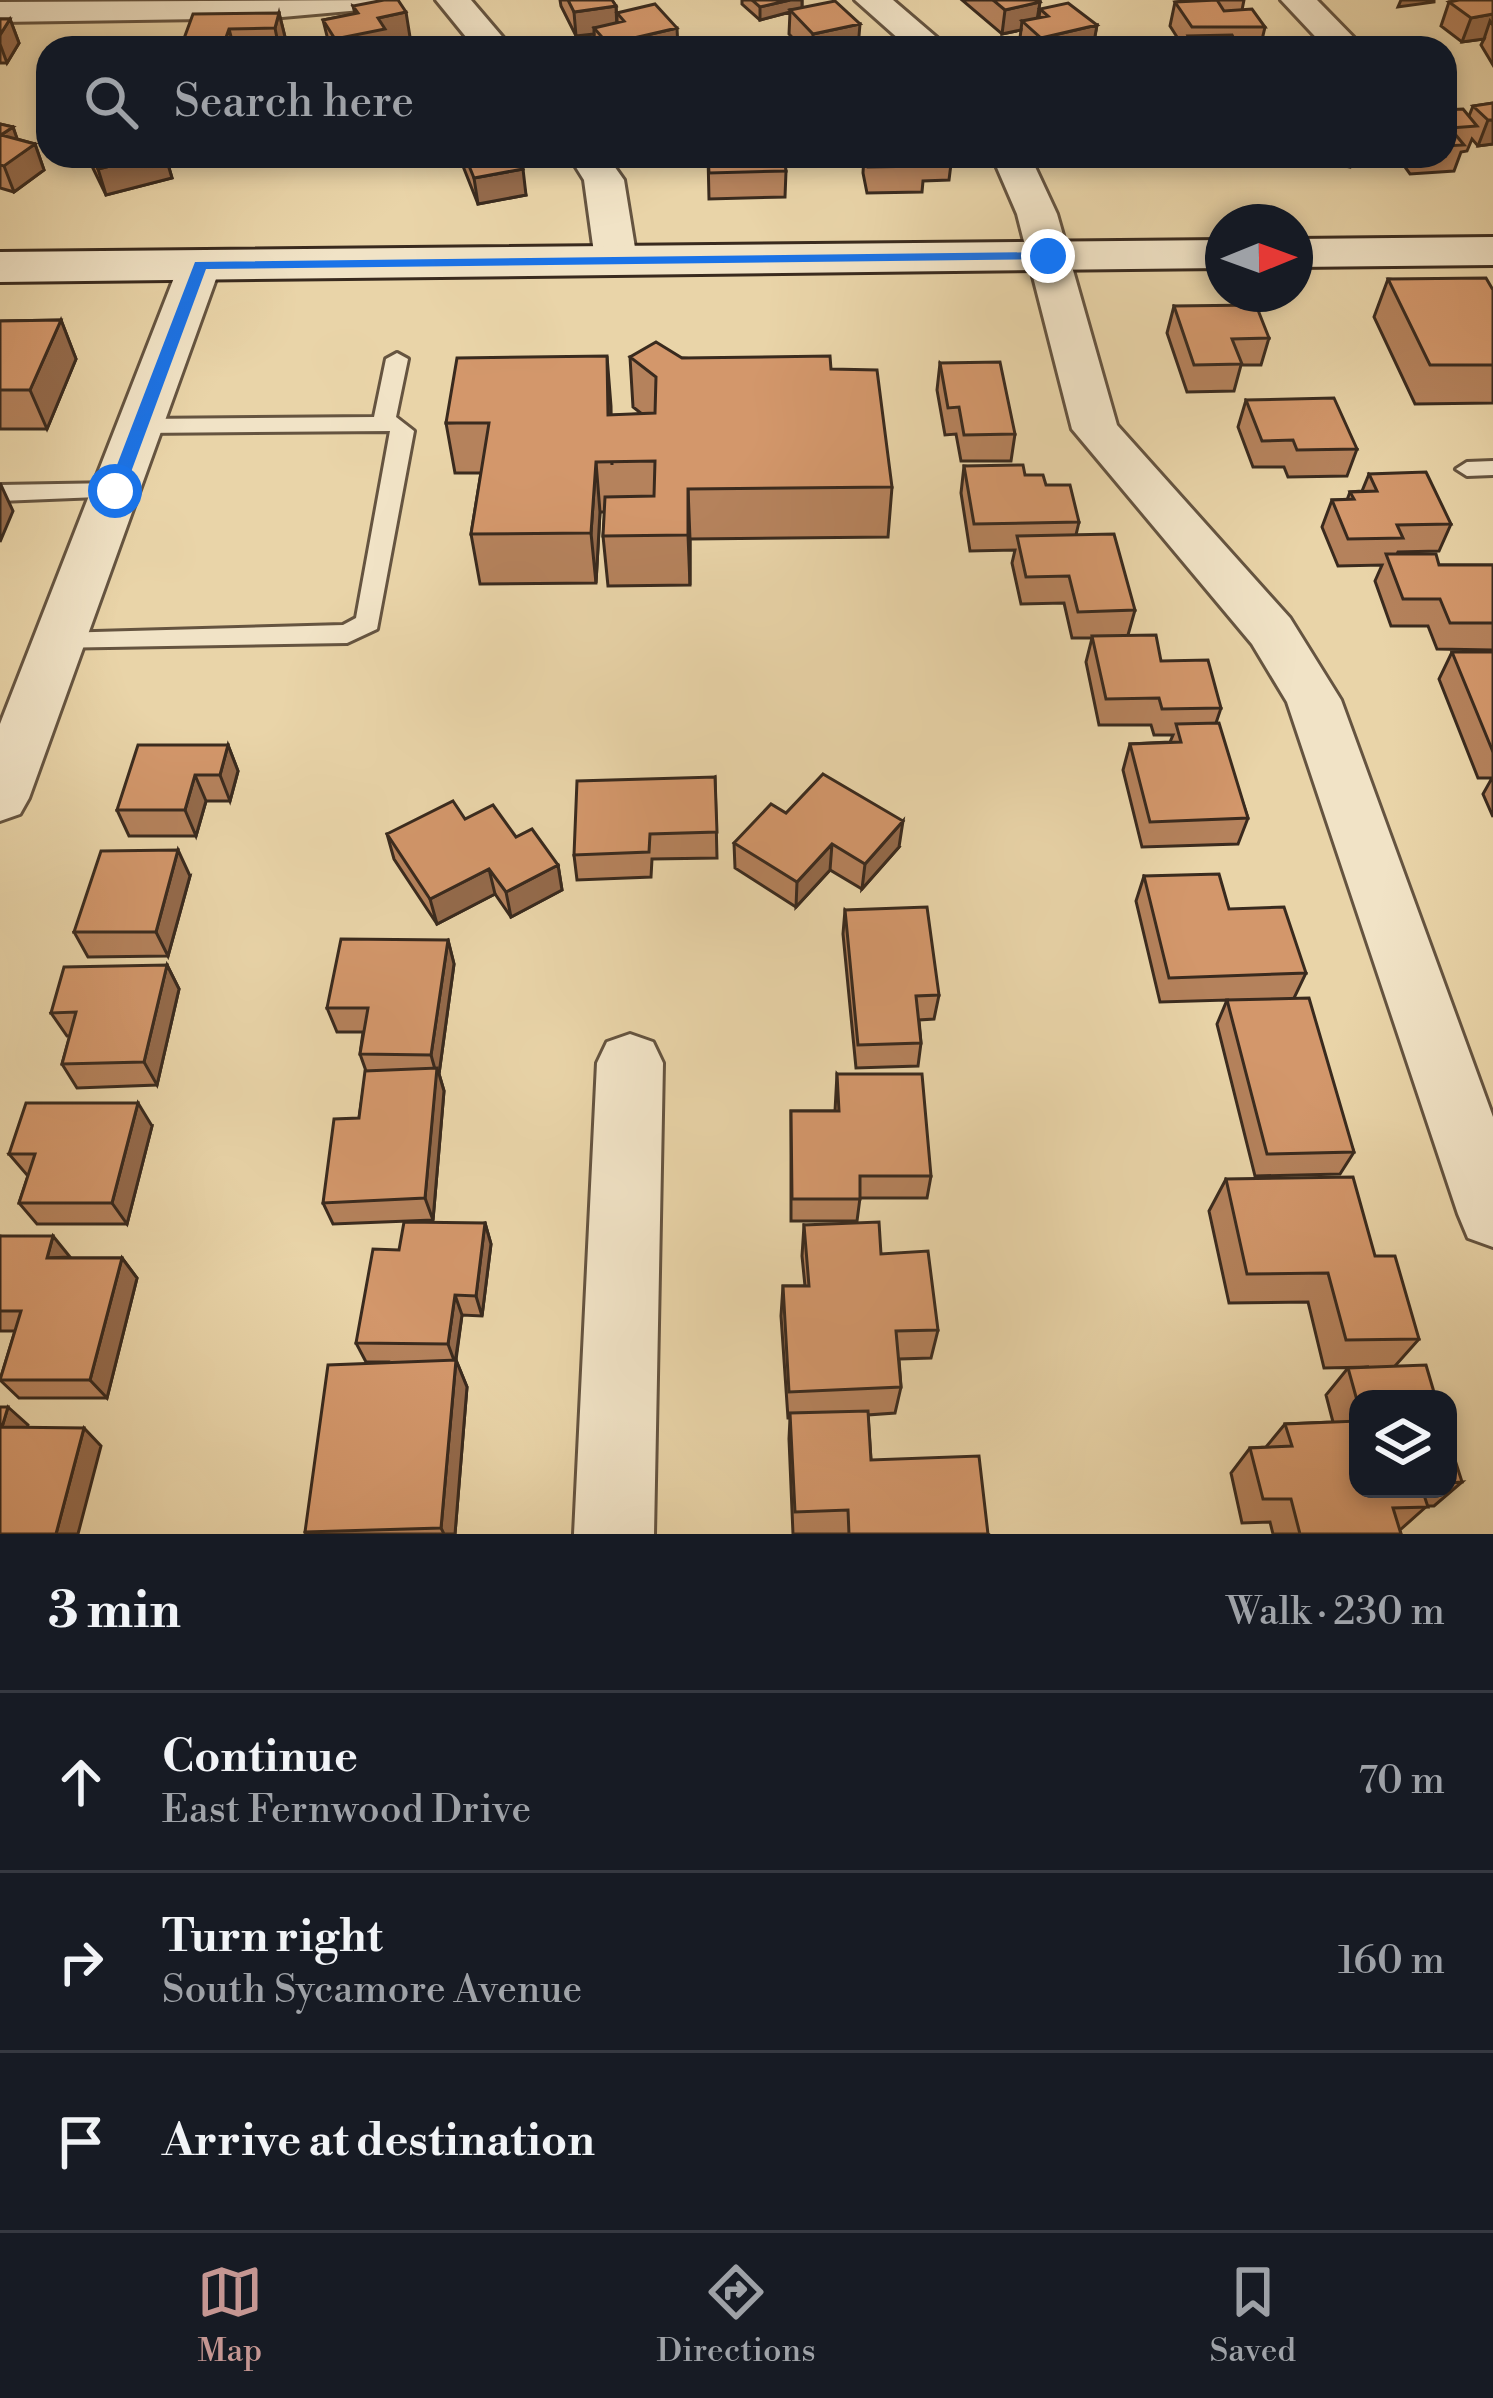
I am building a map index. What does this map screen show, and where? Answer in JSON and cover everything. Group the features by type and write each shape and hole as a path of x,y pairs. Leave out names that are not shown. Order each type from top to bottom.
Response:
{"main road":[{"path":"1313,253 1493,251"},
{"path":"0,267 1205,254"}],"street":[{"path":"0,12 271,8 362,0"},
{"path":"453,0 484,36"},
{"path":"872,0 916,36"},
{"path":"1298,0 1334,36"},
{"path":"89,36 99,11"},
{"path":"596,168 604,180 616,260"},
{"path":"1016,168 1037,214 1095,429 1271,631 1314,700 1493,1214"},
{"path":"0,798 200,265"},
{"path":"614,1534 630,1063"}],"lane":[{"path":"384,422 397,359"},
{"path":"58,642 347,634 368,623 403,431 384,422 140,426"},
{"path":"1467,469 1493,468"},
{"path":"0,493 115,491"}],"building":[{"path":"398,0 406,12 378,18 385,29 333,36 323,20 358,13 353,6"},
{"path":"568,0 612,0 616,6 574,12"},
{"path":"752,0 790,0 760,7"},
{"path":"993,0 1038,0 1040,2 1005,10"},
{"path":"1217,0 1224,11 1252,9 1265,27 1192,27 1175,2"},
{"path":"1493,0 1493,14 1471,18 1449,2"},
{"path":"835,1 860,24 813,34 790,10"},
{"path":"1068,3 1097,25 1039,36 1022,21 1048,16 1040,9"},
{"path":"655,4 677,28 642,36 601,36 594,28 624,21 617,13"},
{"path":"279,13 275,28 229,29 226,36 185,36 193,14"},
{"path":"1493,103 1493,120 1473,106"},
{"path":"1457,109 1463,109 1477,126 1457,127"},
{"path":"0,124 13,127 1,135 35,144 4,166 0,165"},
{"path":"470,168 523,169 474,178"},
{"path":"709,168 786,171 709,173"},
{"path":"1486,278 1493,290 1493,365 1430,365 1388,279"},
{"path":"1174,306 1205,306 1205,312 1259,312 1269,338 1232,339 1242,364 1194,365"},
{"path":"61,320 30,390 0,390 0,321"},
{"path":"656,342 682,358 830,356 831,369 877,370 892,487 688,489 688,535 603,536 605,497 654,496 655,461 596,462 591,533 471,534 489,423 446,423 457,358 607,356 608,415 655,413 656,377 630,357"},
{"path":"1000,362 1015,434 964,435 959,407 948,408 940,363"},
{"path":"1334,398 1357,449 1297,450 1293,440 1262,441 1246,400"},
{"path":"1023,465 1025,475 1043,475 1046,485 1070,485 1079,522 974,524 964,466"},
{"path":"1426,472 1451,524 1397,525 1403,538 1348,539 1332,500 1354,499 1350,492 1377,491 1369,474"},
{"path":"1114,534 1135,610 1078,612 1069,576 1026,577 1017,536"},
{"path":"1386,554 1436,554 1439,565 1493,565 1493,623 1450,623 1440,599 1403,599"},
{"path":"1156,635 1161,661 1208,660 1221,708 1162,709 1159,698 1106,699 1092,636"},
{"path":"1452,652 1493,652 1493,752"},
{"path":"1219,723 1248,818 1150,822 1130,744 1181,742 1176,724"},
{"path":"138,745 228,745 220,775 195,775 185,810 117,810"},
{"path":"823,774 903,821 865,864 832,844 797,882 734,843 771,804 786,813"},
{"path":"715,777 717,832 650,834 649,852 574,855 577,781"},
{"path":"453,801 465,819 493,805 516,837 532,829 558,865 506,892 489,869 430,899 387,834"},
{"path":"178,850 156,932 74,932 101,851"},
{"path":"1219,874 1229,909 1284,907 1306,973 1169,978 1144,876"},
{"path":"927,907 939,995 916,996 921,1043 858,1045 845,910"},
{"path":"341,939 448,940 431,1055 360,1054 368,1008 327,1008"},
{"path":"167,965 144,1062 62,1064 76,1012 51,1013 64,967"},
{"path":"1309,998 1354,1152 1267,1154 1227,1000"},
{"path":"437,1068 425,1198 323,1203 334,1119 359,1118 365,1071"},
{"path":"837,1074 922,1074 931,1176 860,1176 860,1199 792,1199 791,1111 839,1111"},
{"path":"26,1103 138,1103 112,1203 19,1203 35,1154 9,1154"},
{"path":"1353,1177 1375,1256 1395,1256 1419,1339 1346,1340 1328,1273 1247,1274 1226,1179"},
{"path":"404,1222 485,1223 476,1296 455,1295 448,1344 356,1343 373,1249 399,1250"},
{"path":"879,1222 881,1254 928,1251 938,1330 896,1331 901,1387 789,1392 783,1286 809,1286 804,1225"},
{"path":"0,1236 53,1236 47,1258 122,1258 90,1380 0,1380 21,1311 0,1311"},
{"path":"456,1360 441,1528 305,1532 328,1365"},
{"path":"1426,1365 1433,1390 1354,1390 1348,1368"},
{"path":"0,1407 8,1407 2,1427 84,1428 56,1534 0,1534"},
{"path":"868,1411 871,1460 979,1456 988,1534 849,1534 848,1510 795,1512 790,1413"},
{"path":"1349,1421 1349,1498 1425,1498 1428,1507 1393,1508 1401,1534 1300,1534 1291,1499 1263,1499 1250,1448 1292,1446 1285,1424"}],"route":[{"path":"115,491 200,265 1048,256"}]}
